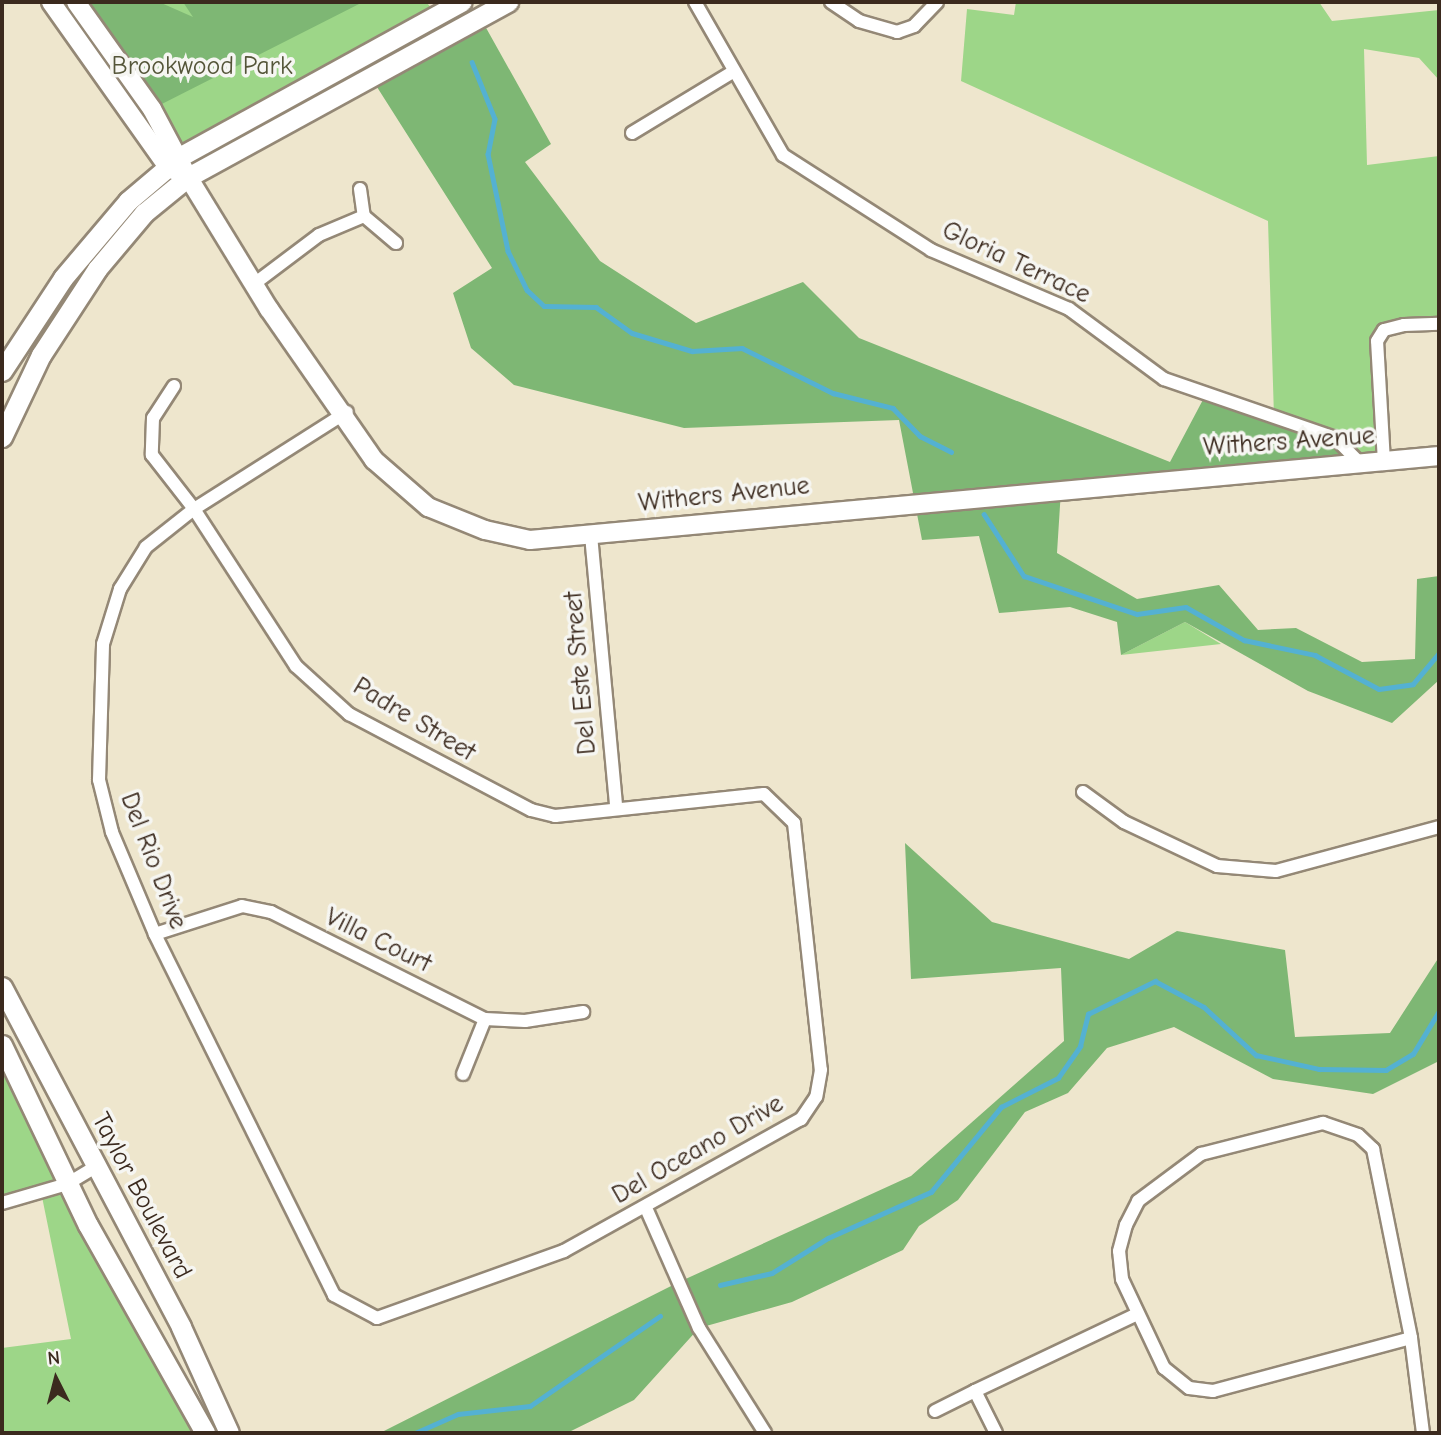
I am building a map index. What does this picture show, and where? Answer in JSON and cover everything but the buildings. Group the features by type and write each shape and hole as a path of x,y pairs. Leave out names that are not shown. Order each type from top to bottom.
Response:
{"main road":[{"path":"2,371 63,278 128,201 174,161 461,2"},
{"path":"2,437 41,355 97,269 144,213 188,177 508,2"},
{"name":"Taylor Boulevard","path":"2,987 181,1327 229,1433"},
{"path":"2,1045 67,1184 205,1433"}],"street":[{"name":"Withers Avenue","path":"51,2 188,177 254,284 347,412 374,460 428,507 530,540 1357,460 1384,462 1439,456"},
{"name":"Withers Avenue","path":"76,2 174,161"},
{"name":"Gloria Terrace","path":"695,2 731,73 783,155 931,250 1069,310 1164,379 1335,439 1357,460"},
{"path":"831,2 859,22 897,32 914,26 937,2"},
{"path":"632,133 731,73"},
{"path":"360,189 364,216 396,243"},
{"path":"254,284 319,235 364,216"},
{"path":"1384,462 1377,341 1384,330 1404,324 1439,324"},
{"name":"Padre Street","path":"174,386 153,418 152,455 194,509 296,666 349,714 531,810 555,816 616,807"},
{"name":"Del Rio Drive","path":"347,412 194,509 146,547 120,589 103,644 99,780 112,832 155,934 334,1294 354,1311"},
{"name":"Del Este Street","path":"591,534 616,807"},
{"path":"1083,792 1124,822 1217,866 1276,871 1439,827"},
{"name":"Del Oceano Drive","path":"354,1311 377,1318 564,1251 646,1208 801,1119 816,1097 821,1070 788,813 764,794 616,807"},
{"name":"Villa Court","path":"155,934 242,906 271,912 485,1019 525,1021 583,1012"},
{"path":"463,1074 485,1019"},
{"path":"1411,1338 1213,1391 1171,1379 1137,1314 1119,1251 1138,1202 1201,1154 1323,1123 1343,1126 1373,1149 1411,1338 1423,1433"},
{"path":"2,1203 67,1184 95,1167"},
{"path":"646,1208 699,1328 765,1433"},
{"path":"935,1411 1137,1314"},
{"path":"975,1391 996,1433"}],"green space":[{"name":"Brookwood Park","path":"76,2 426,2 437,14 181,156"},
{"path":"76,2 159,2 193,17 183,2 363,2 152,109"},
{"path":"1016,2 1319,2 1332,21 1439,10 1439,80 1419,58 1364,49 1367,165 1439,156 1439,316 1434,324 1404,325 1377,340 1384,462 1357,460 1274,417 1268,221 961,81 967,9 1014,15"},
{"path":"480,17 551,144 525,162 600,261 696,323 803,282 859,338 1170,462 1206,394 1335,438 1357,460 1061,490 1057,553 1137,599 1219,585 1258,630 1296,628 1362,662 1415,659 1417,579 1439,576 1439,680 1392,723 1308,691 1185,622 1121,655 1117,622 1070,607 999,613 979,536 922,540 899,420 684,428 514,385 471,348 453,293 492,268 370,76"},
{"path":"1185,622 1221,644 1121,655"},
{"path":"905,843 992,922 1129,959 1177,931 1285,950 1295,1037 1390,1033 1439,957 1439,1061 1373,1094 1273,1079 1174,1027 1107,1048 1068,1093 1025,1112 958,1200 919,1226 903,1250 792,1302 699,1328 634,1400 567,1433 380,1433 679,1282 911,1176 1064,1041 1061,968 911,979"},
{"path":"2,1045 205,1433 2,1433 2,1348 71,1339 41,1192 2,1203"}],"waterway":[{"path":"472,62 495,119 488,154 508,251 527,290 544,306 596,307 632,333 692,351 742,348 833,393 893,408 920,436 951,452"},
{"path":"984,514 1024,576 1137,614 1186,607 1244,640 1315,655 1379,689 1413,684 1439,653"},
{"path":"720,1285 772,1273 828,1238 931,1192 1001,1107 1058,1078 1080,1046 1088,1014 1155,981 1204,1007 1256,1055 1319,1069 1386,1070 1413,1054 1439,1011"},
{"path":"415,1433 458,1414 530,1406 660,1316"}]}
